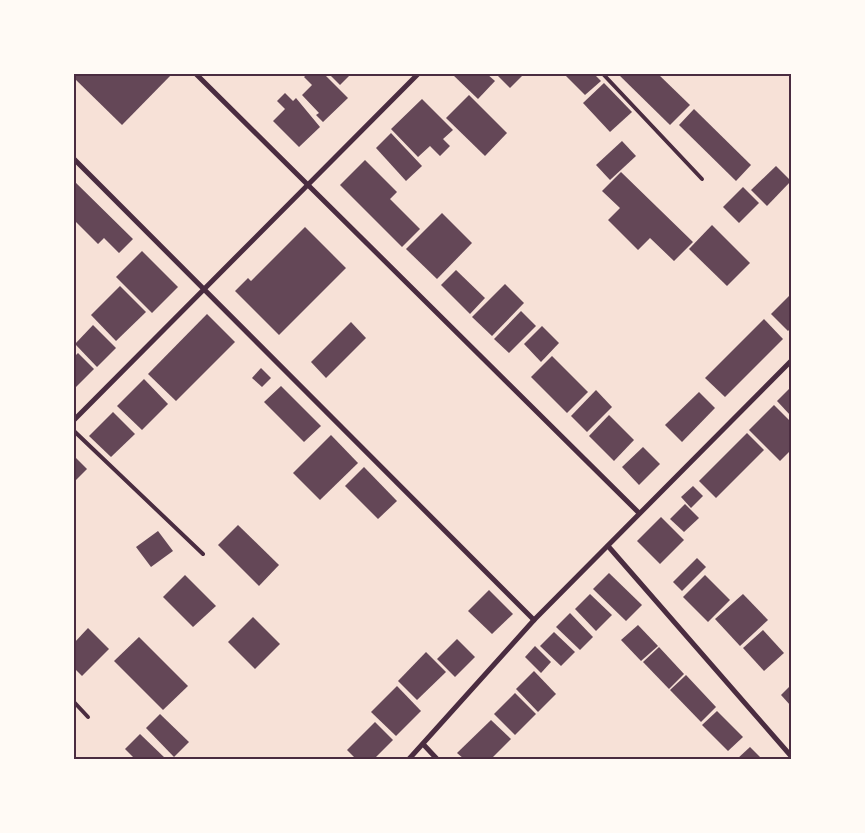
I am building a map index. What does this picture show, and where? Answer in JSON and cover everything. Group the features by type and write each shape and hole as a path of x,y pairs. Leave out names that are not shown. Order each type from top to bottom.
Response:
{"street":[{"path":"196,74 639,513"},
{"path":"74,420 418,74"},
{"path":"74,159 534,620"},
{"path":"409,759 534,620 791,361"},
{"path":"608,546 791,756"},
{"path":"423,744 437,759"}],"lane":[{"path":"603,74 702,179"},
{"path":"74,431 203,554"},
{"path":"74,702 88,717"}],"building":[{"path":"74,74 172,74 122,125 74,78"},
{"path":"307,74 324,74 348,98 323,122 316,115 319,113 302,95 312,85 304,77"},
{"path":"329,74 351,74 340,85"},
{"path":"452,74 487,74 495,81 478,99"},
{"path":"496,74 524,74 510,88"},
{"path":"564,74 594,74 601,81 585,95"},
{"path":"618,74 658,74 690,105 670,125"},
{"path":"604,83 632,112 610,132 583,103"},
{"path":"285,93 293,101 296,98 320,127 299,147 273,121 285,109 277,101"},
{"path":"469,95 507,133 485,156 446,118"},
{"path":"422,99 453,130 443,139 450,146 440,156 430,146 418,157 391,129"},
{"path":"694,109 751,165 736,181 679,125"},
{"path":"391,133 422,166 406,181 376,148"},
{"path":"622,141 636,156 610,180 596,165"},
{"path":"365,160 397,192 390,199 420,229 402,247 340,185"},
{"path":"776,166 791,181 767,206 751,190"},
{"path":"621,172 693,242 674,261 650,238 638,250 608,220 620,208 602,191"},
{"path":"74,181 133,239 119,253 104,238 98,244 74,220"},
{"path":"743,187 759,203 739,223 723,207"},
{"path":"442,213 472,243 437,279 406,249"},
{"path":"712,225 750,263 727,286 689,249"},
{"path":"305,227 346,268 279,335 235,291 248,278 251,281"},
{"path":"142,251 178,287 152,313 116,277"},
{"path":"456,270 485,298 470,314 441,285"},
{"path":"505,284 524,303 492,336 472,317"},
{"path":"120,286 146,312 116,341 91,315"},
{"path":"791,294 791,328 788,331 771,314"},
{"path":"521,311 536,326 509,353 494,339"},
{"path":"207,314 235,342 176,401 148,374"},
{"path":"764,319 783,339 725,397 705,378"},
{"path":"351,322 366,338 326,378 311,362"},
{"path":"93,325 116,348 97,367 75,344"},
{"path":"542,326 559,343 541,362 524,344"},
{"path":"78,353 94,369 74,389 74,357"},
{"path":"552,356 588,392 567,413 531,377"},
{"path":"261,368 271,378 262,387 252,378"},
{"path":"144,379 168,404 142,430 117,406"},
{"path":"281,386 321,426 304,442 264,402"},
{"path":"791,387 791,416 777,401"},
{"path":"596,390 612,407 587,432 571,416"},
{"path":"699,392 715,408 682,442 665,425"},
{"path":"774,405 791,422 791,450 780,461 749,430"},
{"path":"113,412 135,434 111,457 89,436"},
{"path":"609,415 634,440 614,461 589,436"},
{"path":"747,433 764,450 716,498 699,481"},
{"path":"331,435 358,463 320,500 293,473"},
{"path":"643,447 660,464 639,485 622,467"},
{"path":"74,456 87,469 74,482"},
{"path":"364,467 397,501 378,519 345,486"},
{"path":"693,486 703,496 691,508 681,497"},
{"path":"685,504 699,518 684,532 670,519"},
{"path":"661,517 684,540 660,564 637,541"},
{"path":"238,525 279,565 259,586 218,545"},
{"path":"158,531 173,551 151,567 136,547"},
{"path":"697,558 706,567 682,591 673,582"},
{"path":"609,573 642,605 626,621 593,589"},
{"path":"185,575 216,606 193,627 163,597"},
{"path":"705,575 730,600 708,622 683,597"},
{"path":"489,590 513,614 492,634 468,611"},
{"path":"590,594 612,615 596,631 575,609"},
{"path":"743,594 768,620 740,646 715,619"},
{"path":"570,613 593,637 580,650 556,627"},
{"path":"253,617 280,644 255,669 228,642"},
{"path":"638,625 658,646 641,661 621,640"},
{"path":"88,628 109,649 82,676 74,668 74,643"},
{"path":"763,630 784,653 764,671 743,648"},
{"path":"554,632 575,652 561,666 540,646"},
{"path":"139,637 188,686 163,710 114,661"},
{"path":"457,639 475,657 455,677 437,659"},
{"path":"535,646 551,662 541,673 525,657"},
{"path":"659,647 684,674 669,689 643,662"},
{"path":"426,652 446,672 417,700 398,681"},
{"path":"534,671 556,694 538,712 516,689"},
{"path":"686,675 716,707 701,722 670,690"},
{"path":"791,685 791,706 781,695"},
{"path":"397,686 421,711 396,736 371,712"},
{"path":"515,693 536,714 515,735 494,714"},
{"path":"717,711 743,737 728,751 702,725"},
{"path":"160,714 189,742 174,757 146,728"},
{"path":"491,720 511,739 491,759 464,759 457,753"},
{"path":"375,722 393,740 374,759 356,759 347,750"},
{"path":"140,734 166,759 135,759 125,749"},
{"path":"750,747 762,759 737,759"}]}
